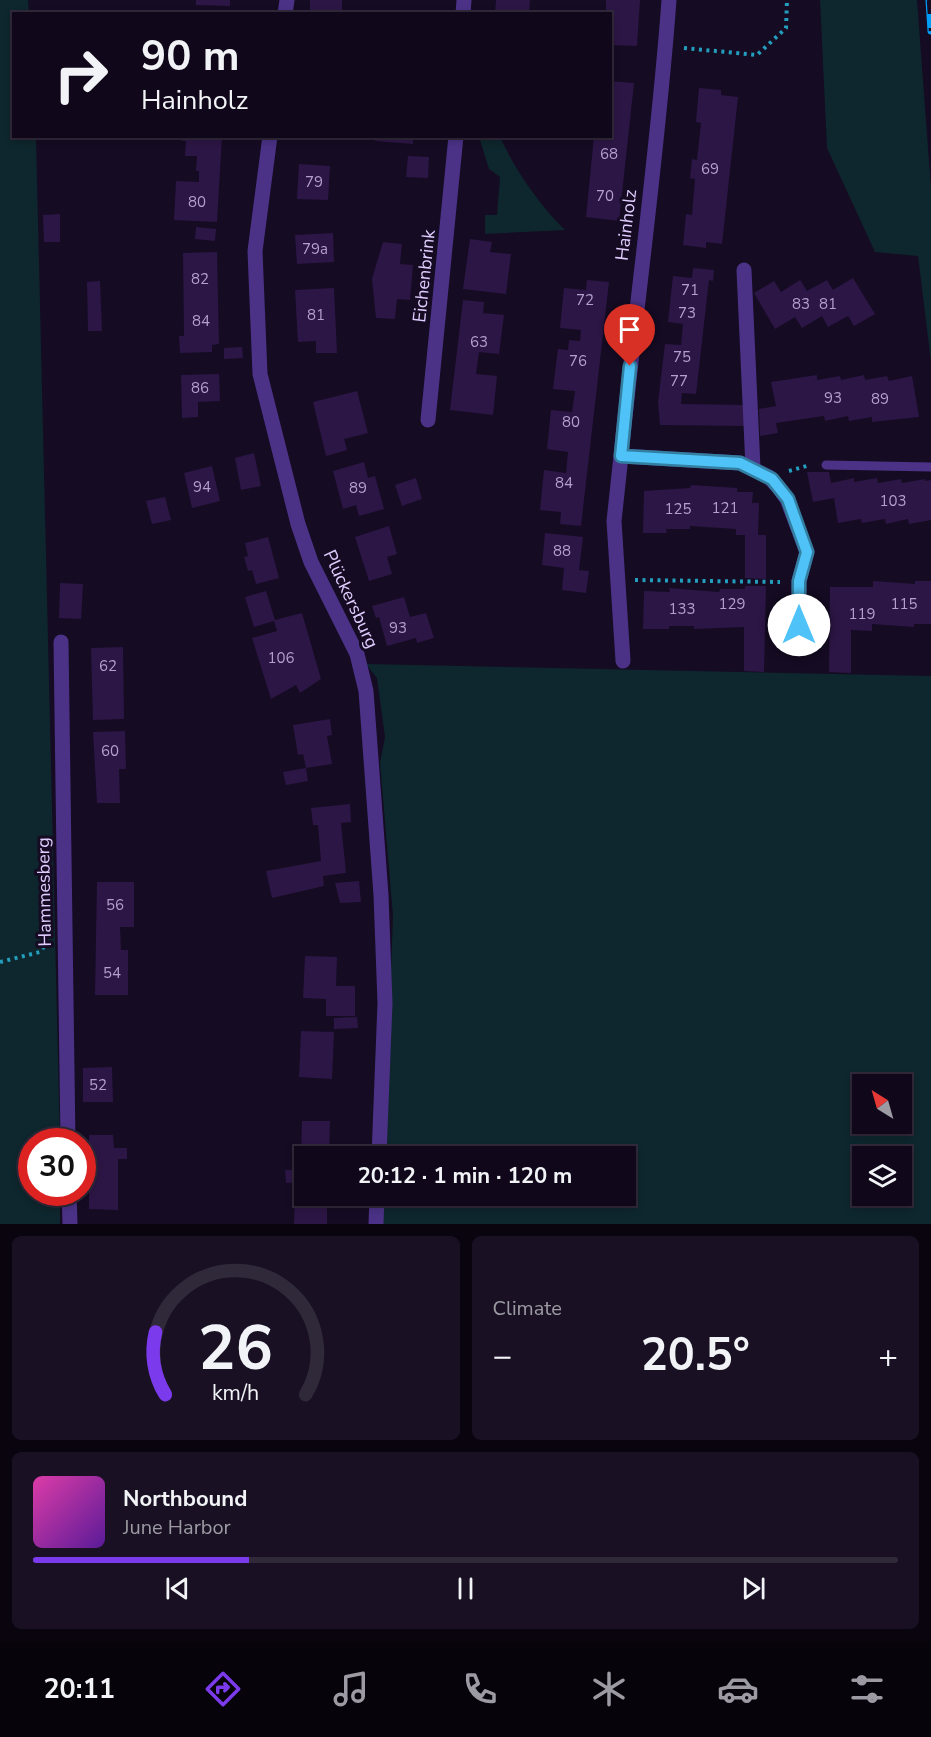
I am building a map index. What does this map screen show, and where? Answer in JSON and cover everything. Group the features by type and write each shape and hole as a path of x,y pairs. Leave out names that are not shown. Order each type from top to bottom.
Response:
{"street":[{"name":"Hainholz","path":"623,661 614,521 669,0"},
{"name":"Plückersburg","path":"270,138 255,251 260,374 301,533 311,562 357,654 366,692 381,895 385,992 379,1146"},
{"name":"Eichenbrink","path":"428,420 456,138"},
{"path":"744,270 753,468"},
{"path":"621,456 740,463 772,479 788,499 807,552 799,581 799,647"},
{"name":"Hammesberg","path":"61,642 68,1128"},
{"path":"69,1206 70,1224"},
{"path":"376,1224 377,1206"}],"lane":[{"path":"826,465 931,467"}],"path":[{"path":"665,47 757,55 786,28 788,0"},
{"path":"616,580 765,582"},
{"path":"0,962 40,952"}],"shaded area":[{"path":"0,0 28,0 29,12 12,12 12,138 36,138 60,1128 18,1128 18,1206 60,1206 60,1224 0,1224"},
{"path":"820,0 917,0 931,188 931,362 918,256 875,252 827,148"},
{"path":"479,138 501,138 528,186 565,230 485,234 485,215 497,215 500,177 489,169"},
{"path":"366,664 931,676 931,1224 382,1224 383,1206 636,1206 636,1146 384,1146 393,916 380,763 385,737 377,678"}],"building":[{"path":"196,0 230,0 230,6 196,5"},
{"path":"310,0 342,0 342,12 310,12"},
{"path":"496,0 530,0 529,12 495,12"},
{"path":"606,0 640,0 637,46 612,45 612,12 606,12"},
{"path":"612,81 634,83 619,221 586,217 594,138 612,138"},
{"path":"699,88 721,90 721,95 738,97 722,244 706,242 706,248 683,245 686,214 692,215 695,179 690,178 692,159 697,160 701,123 696,122"},
{"path":"182,138 222,138 217,222 174,220 176,181 199,182 199,171 196,171 197,156 185,156 186,141 182,141"},
{"path":"375,138 413,138 413,144 375,141"},
{"path":"408,156 429,157 428,178 406,177"},
{"path":"299,164 330,166 328,200 297,199"},
{"path":"60,214 60,242 44,242 43,215"},
{"path":"196,227 216,229 215,241 195,239"},
{"path":"333,233 334,262 297,264 295,235"},
{"path":"470,239 492,242 490,252 511,254 506,294 463,289"},
{"path":"383,242 402,244 400,264 413,265 410,300 397,299 395,319 376,318 372,279"},
{"path":"217,252 219,344 212,345 212,352 180,353 179,336 184,336 183,253"},
{"path":"693,268 714,270 713,281 709,280 696,394 682,393 681,404 746,405 746,426 660,425 658,402 665,344 681,345 683,324 668,322 673,276 692,278"},
{"path":"853,278 875,314 854,326 848,316 828,327 822,316 802,328 795,317 775,329 754,293 774,281 781,292 800,280 807,291 827,280 833,290"},
{"path":"587,280 609,282 581,526 560,524 561,512 540,510 544,470 566,473 568,452 547,449 551,410 572,412 575,391 553,389 558,349 568,350 569,340 580,341 581,330 560,328 564,288 586,290"},
{"path":"100,281 102,331 88,331 87,282"},
{"path":"334,288 337,353 316,353 316,341 298,342 295,290"},
{"path":"463,300 484,302 483,313 504,315 499,354 479,352 476,374 497,376 493,415 450,410"},
{"path":"242,347 243,358 224,359 224,348"},
{"path":"219,374 220,401 198,402 198,417 182,418 181,375"},
{"path":"817,375 817,380 840,376 841,380 864,375 865,380 887,376 889,381 912,376 919,417 872,422 872,417 849,421 848,416 825,421 824,416 776,423 778,433 760,436 759,409 776,406 771,382"},
{"path":"357,391 368,433 344,439 347,450 326,456 313,402"},
{"path":"254,453 261,486 241,490 235,458"},
{"path":"364,462 368,478 375,476 384,509 359,516 356,505 343,509 333,471"},
{"path":"212,466 220,501 192,508 184,473"},
{"path":"807,472 829,472 831,483 854,478 854,482 877,478 878,483 901,479 902,483 931,480 931,520 909,524 908,519 886,524 885,519 862,523 861,519 838,523 834,498 813,502"},
{"path":"416,478 422,499 402,506 395,485"},
{"path":"691,485 737,488 737,492 753,492 752,503 759,503 758,535 766,535 766,579 745,578 745,535 736,535 736,529 690,526 690,529 666,529 667,533 643,533 644,491 690,488"},
{"path":"165,497 171,520 152,524 146,501"},
{"path":"389,526 397,554 387,557 392,574 369,581 355,537"},
{"path":"545,533 583,537 579,570 589,571 586,593 562,590 564,568 542,565"},
{"path":"268,537 279,578 256,584 252,570 248,571 244,557 248,556 245,543"},
{"path":"873,581 915,584 915,581 931,581 931,624 914,624 914,627 872,624 872,631 851,630 851,673 829,672 830,587 873,587"},
{"path":"60,583 83,584 81,619 59,618"},
{"path":"745,586 766,586 764,672 744,671 744,627 694,629 694,626 669,626 669,629 643,629 644,591 670,592 669,588 719,592 720,589 745,589"},
{"path":"266,591 275,620 302,613 321,679 300,693 296,685 271,699 252,638 277,631 274,621 254,627 245,597"},
{"path":"404,597 410,617 426,613 434,638 417,643 416,638 387,646 379,617 376,618 372,606"},
{"path":"123,647 124,719 93,720 91,648"},
{"path":"330,719 332,735 327,736 332,764 306,768 303,754 298,755 293,725"},
{"path":"125,731 126,769 119,769 120,803 97,803 93,732"},
{"path":"306,768 308,781 286,785 283,772"},
{"path":"350,804 351,822 341,823 346,873 323,876 324,886 272,898 266,871 321,861 318,825 313,825 311,808"},
{"path":"359,881 361,902 340,903 335,883"},
{"path":"97,882 134,882 134,927 120,927 121,950 128,950 128,995 95,995"},
{"path":"305,956 337,957 336,986 355,986 355,1016 326,1016 326,999 303,998"},
{"path":"357,1017 358,1028 334,1029 334,1018"},
{"path":"301,1031 334,1032 332,1079 299,1077"},
{"path":"112,1067 113,1102 83,1102 83,1068"},
{"path":"302,1121 330,1121 329,1146 301,1146"},
{"path":"96,1135 113,1135 114,1148 127,1148 127,1159 118,1159 118,1210 89,1209 89,1206 96,1206"},
{"path":"285,1170 294,1170 294,1183 286,1183"},
{"path":"295,1206 327,1206 327,1224 294,1224"}],"railway":[{"path":"929,0 931,31"}],"route":[{"path":"630,366 621,456 740,463 772,479 788,499 807,552 799,581 799,625"}]}
